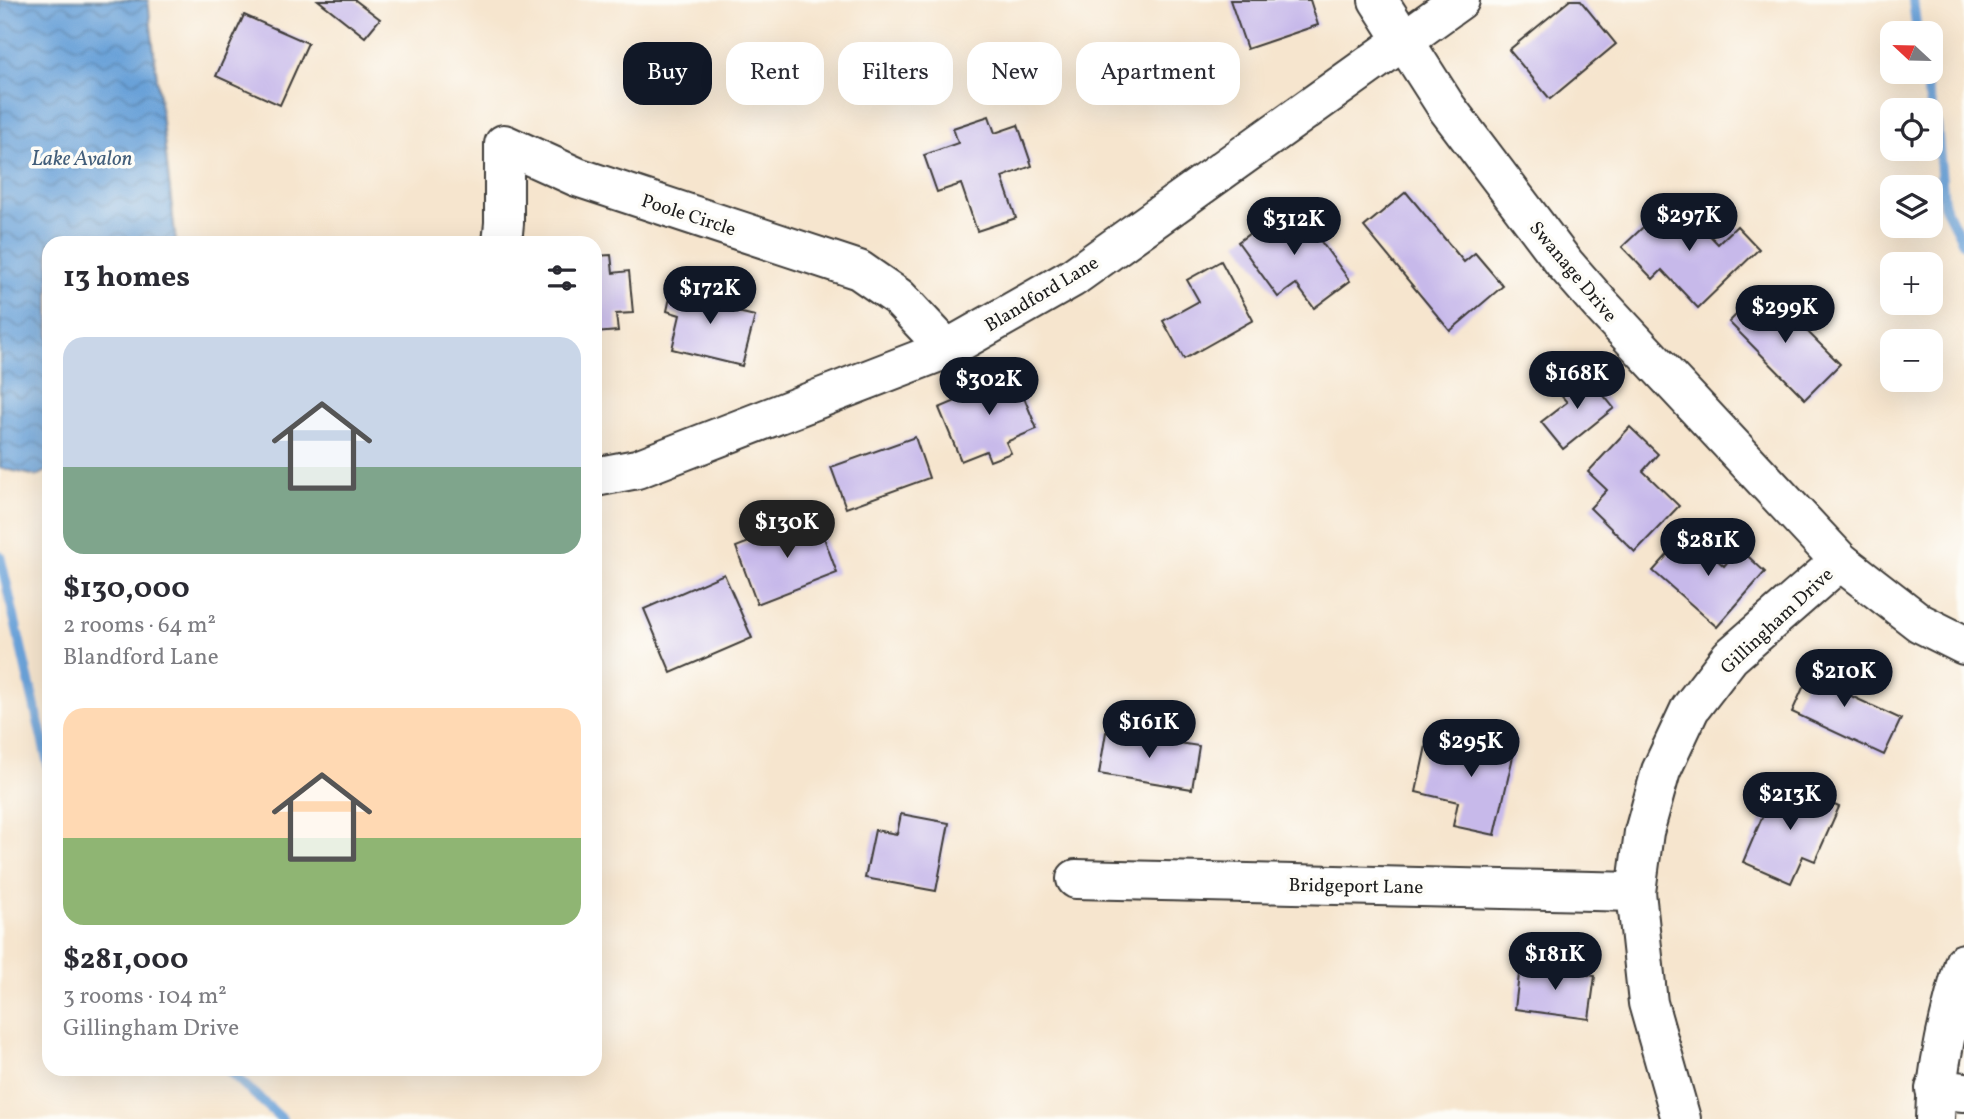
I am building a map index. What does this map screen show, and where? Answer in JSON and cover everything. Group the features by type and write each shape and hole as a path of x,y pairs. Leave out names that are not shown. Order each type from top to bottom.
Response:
{"street":[{"name":"Swanage Drive","path":"1378,0 1447,108 1565,264 1840,561 1920,623 1964,645"},
{"name":"Blandford Lane","path":"602,476 637,469 947,349 1072,278 1460,0"},
{"name":"Poole Circle","path":"503,236 504,144 577,177 859,270 898,297 947,349"},
{"name":"Gillingham Drive","path":"1681,1119 1648,1003 1636,892 1644,832 1661,771 1690,709 1730,657 1840,561"},
{"name":"Bridgeport Lane","path":"1076,879 1636,892"},
{"path":"1945,1100 1953,1002 1964,963"}],"water":[{"name":"Lake Avalon","path":"0,0 148,0 175,236 42,236 42,474 37,476 0,468"}],"building":[{"path":"318,0 355,0 380,19 365,37"},
{"path":"1230,0 1310,0 1318,25 1247,49"},
{"path":"1570,0 1580,0 1616,44 1550,99 1509,50"},
{"path":"244,15 308,43 280,105 216,76"},
{"path":"989,116 995,133 1018,125 1032,166 1002,177 1016,218 977,231 961,184 937,192 924,155 958,143 953,128"},
{"path":"1406,192 1464,262 1475,253 1503,286 1450,331 1364,227"},
{"path":"1674,198 1718,244 1737,226 1759,249 1698,308 1662,270 1653,279 1622,247"},
{"path":"1292,202 1350,281 1314,308 1296,284 1278,297 1238,242"},
{"path":"611,255 613,273 629,271 633,313 616,314 618,331 602,332 602,256"},
{"path":"1221,261 1253,320 1184,359 1163,321 1199,301 1187,280"},
{"path":"673,284 731,299 729,310 755,316 742,366 672,349 680,315 667,311"},
{"path":"1760,291 1797,328 1801,325 1840,364 1805,399 1729,322"},
{"path":"1011,366 1037,429 1006,442 1011,453 990,461 986,451 961,461 939,408 982,390 980,379"},
{"path":"1584,371 1614,408 1563,449 1541,422 1567,402 1558,392"},
{"path":"1630,427 1658,454 1643,471 1679,506 1635,552 1590,508 1607,490 1588,472"},
{"path":"915,437 929,478 846,508 831,467"},
{"path":"816,516 837,573 757,604 736,547"},
{"path":"1687,533 1724,566 1739,548 1765,572 1717,627 1653,571"},
{"path":"724,574 752,638 671,673 644,609"},
{"path":"1816,659 1859,679 1851,696 1901,719 1884,755 1792,712"},
{"path":"1470,728 1517,739 1495,835 1453,826 1458,802 1416,792 1426,746 1463,755"},
{"path":"1106,732 1199,746 1192,789 1099,774"},
{"path":"1778,780 1839,807 1815,861 1803,856 1791,883 1743,862"},
{"path":"901,814 949,823 936,891 865,878 875,830 897,834"},
{"path":"1520,966 1595,976 1589,1019 1515,1009"}],"waterway":[{"path":"1913,0 1916,21"},
{"path":"1925,84 1937,126 1944,205 1964,244"},
{"path":"0,556 42,738"},
{"path":"235,1076 282,1119"}]}
